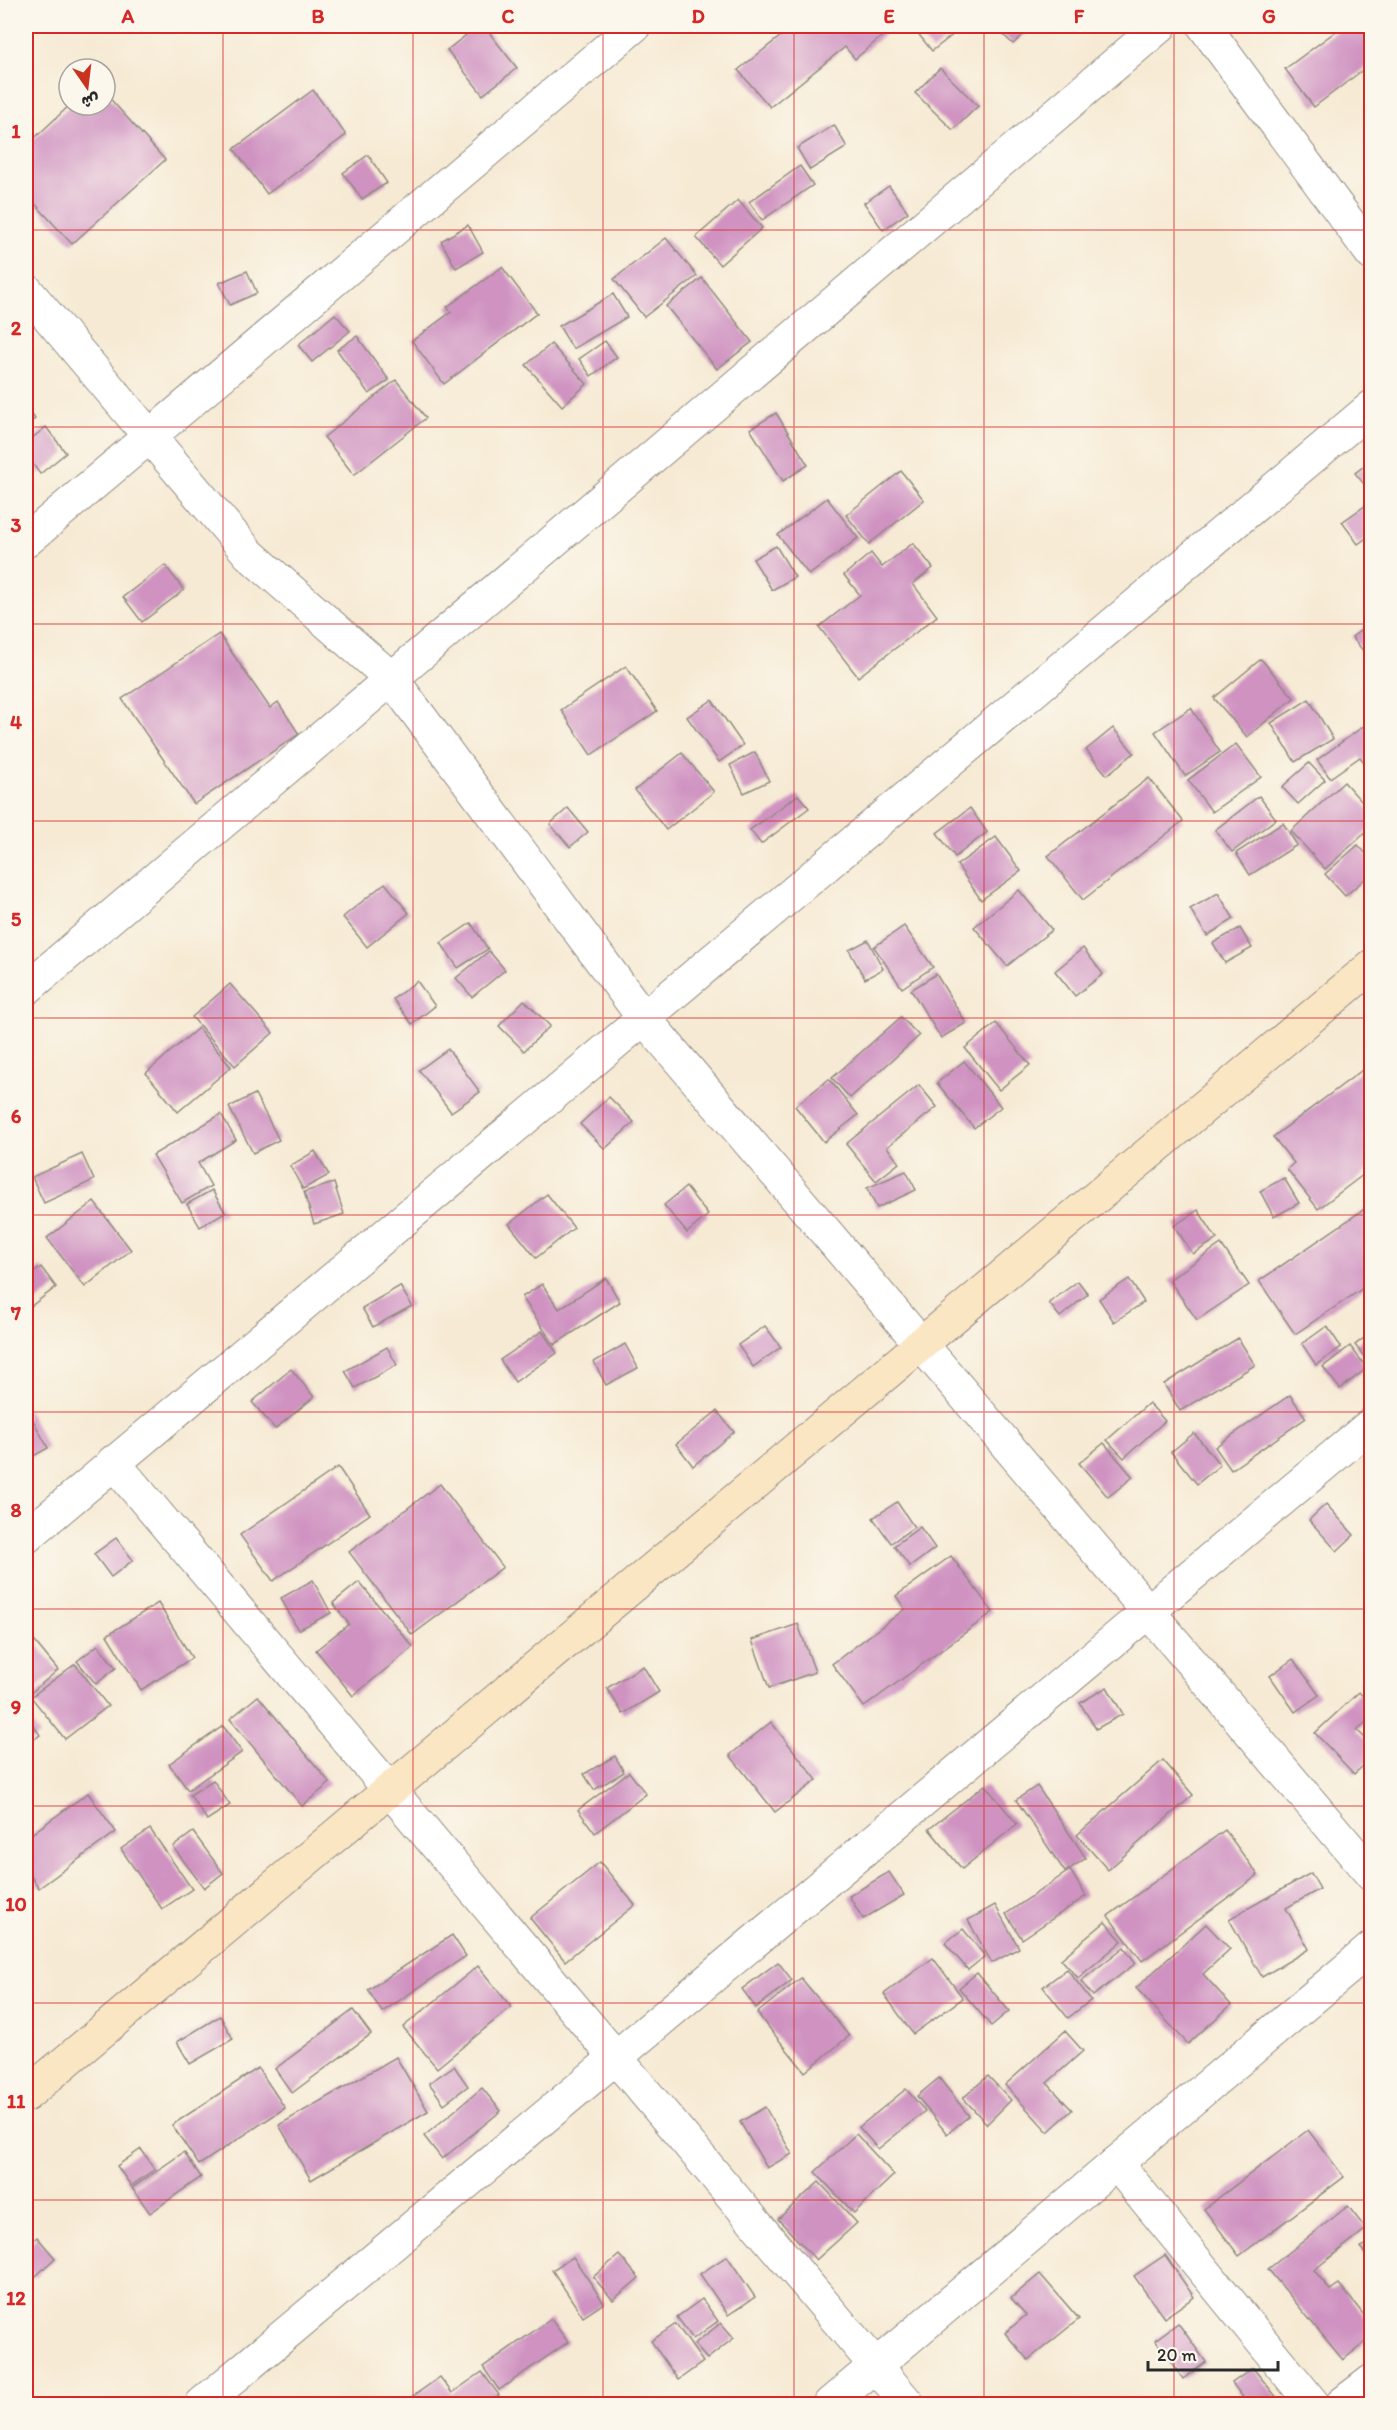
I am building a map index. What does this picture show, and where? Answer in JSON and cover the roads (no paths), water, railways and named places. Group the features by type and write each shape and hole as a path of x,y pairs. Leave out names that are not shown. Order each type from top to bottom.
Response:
{"street":[{"path":"26,541 634,26"},
{"path":"26,989 1160,26"},
{"path":"1203,26 1371,254"},
{"path":"26,290 249,554 392,679 643,1017 1371,1875"},
{"path":"26,1536 1371,407"},
{"path":"26,2095 1371,966"},
{"path":"202,2404 1371,1424"},
{"path":"113,1462 908,2404"},
{"path":"830,2404 1371,1948"},
{"path":"1116,2163 1313,2404"},
{"path":"1342,2404 1371,2380"}]}
